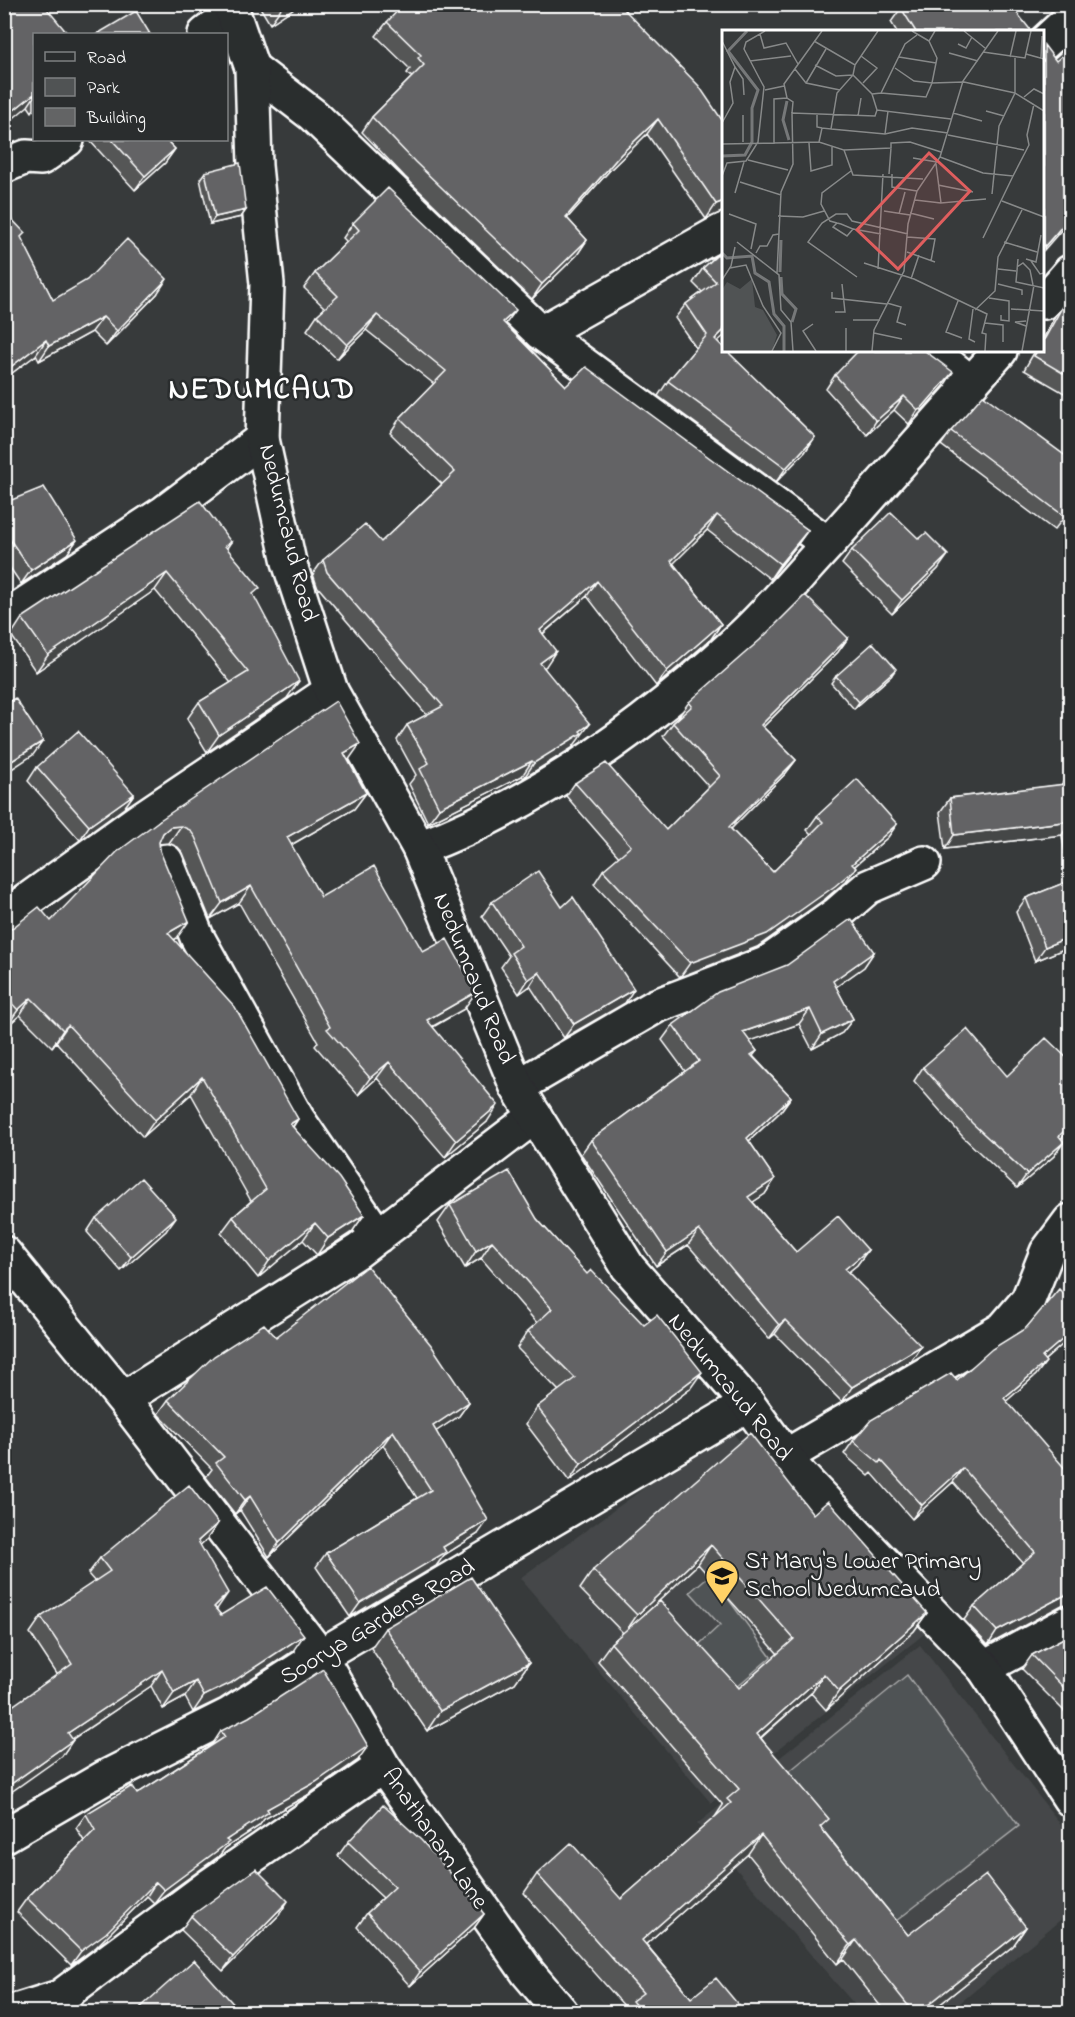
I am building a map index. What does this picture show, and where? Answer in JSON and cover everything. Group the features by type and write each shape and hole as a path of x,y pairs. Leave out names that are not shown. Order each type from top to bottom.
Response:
{"street":[{"path":"206,33 231,9"},
{"name":"Nedumcaud Road","path":"231,9 252,68 255,166 267,284 262,439 289,562 331,691 419,848 517,1087 628,1267 748,1404 798,1473 984,1668 1071,1799"},
{"path":"1045,42 1071,19"},
{"path":"252,68 313,115 541,333 828,544"},
{"path":"4,166 26,157 41,158 66,141"},
{"path":"541,333 722,231"},
{"path":"1045,301 1071,272"},
{"path":"931,352 971,383"},
{"path":"419,848 470,828 546,786 600,752 675,696 740,639 999,352"},
{"path":"4,618 165,512 262,439"},
{"path":"4,917 138,821 331,691"},
{"path":"166,861 197,937 297,1118 378,1236"},
{"path":"517,1087 656,1006 766,964 837,914 868,887 924,862"},
{"path":"123,1399 378,1236 535,1116"},
{"path":"786,1456 1003,1329 1028,1300 1047,1251 1071,1221"},
{"name":"Anathanam Lane","path":"4,1253 123,1399 320,1656 383,1766 528,1973 561,2013"},
{"name":"Soorya Gardens Road","path":"4,1836 104,1778 229,1715 320,1656 748,1404"},
{"path":"984,1668 1071,1622"},
{"path":"12,2013 60,1997 213,1884 383,1766"}],"shaded area":[{"name":"St Mary's Lower Primary School Nedumcaud","path":"727,1428 928,1631 711,1803 520,1578"},
{"path":"920,1645 1070,1836 1070,1912 949,2012 861,2012 697,1824"}],"green space":[{"path":"788,1508 804,1523 726,1596 771,1657 728,1694 691,1652 720,1625 690,1592"},
{"path":"907,1675 1019,1826 896,1921 781,1778"}],"building":[{"path":"4,4 43,4 67,33 33,33 33,95 4,118"},
{"path":"404,4 619,4 699,86 722,120 722,202 716,204 658,119 621,154 566,217 587,240 542,284 415,162 372,117 424,65 418,58 421,55 387,22"},
{"path":"907,4 1010,4 1030,30 915,30 901,8"},
{"path":"136,11 149,33 99,33"},
{"path":"1045,46 1056,61 1071,48 1071,216 1045,246"},
{"path":"113,141 167,141 175,149 145,176"},
{"path":"240,163 246,210 215,217 205,172"},
{"path":"388,188 516,310 503,322 566,386 586,367 808,530 780,564 717,515 671,561 721,624 667,671 597,581 540,630 556,651 540,663 590,724 580,731 582,733 534,763 532,761 439,808 420,769 429,763 407,725 443,706 327,572 323,560 365,524 381,542 455,472 400,418 446,371 377,315 347,345 317,315 338,296 315,273 359,230 353,223"},
{"path":"4,211 25,233 21,237 53,300 87,280 127,239 167,279 117,331 103,317 49,346 46,340 4,372"},
{"path":"722,251 722,332 715,339 722,346 722,352 728,352 815,437 786,468 668,381 707,335 686,304 716,282 703,268"},
{"path":"1071,296 1071,378 1034,356 1036,352 1045,352 1045,338 1065,302"},
{"path":"857,352 926,352 953,372 921,409 918,410 904,396 876,421 835,375"},
{"path":"983,395 1071,460 1071,508 1064,516 951,431"},
{"path":"44,487 77,540 31,570 4,531 4,503"},
{"path":"200,501 231,542 225,546 260,588 253,594 299,681 219,735 199,702 248,672 167,573 48,655 22,618"},
{"path":"891,512 919,539 926,533 948,555 902,600 852,550"},
{"path":"805,595 848,638 761,725 796,760 729,827 773,872 823,822 817,816 857,779 897,824 852,864 856,868 835,886 767,934 690,963 603,870 631,846 575,783 606,763 666,830 720,776 673,723 692,706 689,702 760,640"},
{"path":"873,643 896,669 859,702 836,676"},
{"path":"15,698 43,741 4,766 4,705"},
{"path":"336,701 360,744 344,753 366,793 287,837 321,897 374,866 423,952 447,939 476,992 427,1020 498,1105 456,1141 389,1062 370,1078 327,1029 330,1027 251,886 222,903 195,837 190,830 181,826 170,827 163,833 159,842 160,851 189,921 168,933 235,1007 298,1119 290,1124 339,1178 364,1215 328,1238 315,1223 269,1261 233,1217 266,1189 202,1077 155,1120 68,1025 63,1030 31,998 18,1010 4,995 4,922 11,929 39,907 51,921 117,852 160,820"},
{"path":"78,731 134,794 89,826 37,767"},
{"path":"1071,778 1071,821 954,835 950,798 1065,784 1065,780"},
{"path":"538,871 562,907 573,897 634,989 574,1024 539,972 528,980 511,953 521,946 492,902"},
{"path":"1071,880 1071,936 1045,947 1026,898"},
{"path":"851,919 874,952 833,981 853,1019 822,1034 810,1009 743,1032 757,1051 751,1055 791,1097 747,1138 775,1179 748,1197 796,1252 838,1216 868,1250 845,1269 921,1346 852,1387 785,1320 779,1325 699,1230 667,1252 591,1140 699,1061 673,1025 718,992 787,965"},
{"path":"967,1029 1007,1076 1046,1038 1071,1062 1071,1124 1059,1136 1064,1142 1027,1174 972,1123 923,1067"},
{"path":"509,1171 537,1219 587,1274 591,1270 644,1325 657,1315 702,1372 581,1464 537,1407 575,1378 528,1331 552,1309 492,1241 476,1251 450,1205"},
{"path":"141,1178 176,1217 131,1257 96,1218"},
{"path":"367,1266 431,1345 469,1402 433,1426 488,1520 443,1547 446,1552 360,1603 326,1553 431,1490 393,1431 279,1543 250,1496 245,1500 216,1463 224,1457 168,1400 214,1356 264,1324 276,1337"},
{"path":"1059,1289 1071,1302 1071,1332 1042,1357 1046,1362 1004,1398 1068,1472 1071,1470 1071,1592 997,1631 974,1606 1035,1552 963,1468 922,1505 881,1460 879,1463 853,1441 871,1420 951,1373 957,1380 992,1349 1026,1328"},
{"path":"750,1433 813,1514 828,1501 927,1613 839,1691 824,1674 757,1734 829,1819 820,1827 908,1935 986,1875 1026,1927 918,2013 914,2013 856,1940 850,1945 761,1835 642,1940 691,1998 716,1978 741,2008 735,2013 642,2013 632,2001 643,1993 537,1874 571,1843 621,1899 731,1803 727,1799 739,1789 611,1643 660,1601 739,1688 794,1639 711,1545 637,1615 593,1570"},
{"path":"189,1485 218,1523 198,1541 228,1593 214,1607 221,1615 267,1587 304,1635 231,1683 204,1696 196,1681 174,1693 162,1670 68,1733 73,1740 4,1789 4,1712 72,1664 41,1617 110,1571 100,1558"},
{"path":"471,1577 529,1663 440,1711 385,1628"},
{"path":"1071,1634 1071,1695 1032,1655"},
{"path":"323,1669 368,1746 316,1782 267,1809 269,1812 226,1840 229,1842 164,1890 156,1882 106,1933 81,1951 27,1898 95,1830 86,1814 132,1786 137,1794 225,1737 221,1731 249,1717"},
{"path":"383,1805 421,1840 484,1914 420,1972 367,1913 395,1887 348,1842"},
{"path":"256,1869 288,1901 233,1957 191,1916"},
{"path":"194,1960 237,2008 232,2013 146,2013 141,2007"}],"place":[{"name":"St Mary's Lower Primary School Nedumcaud","path":"722,1605"}],"district":[{"name":"NEDUMCAUD","path":"262,391"}]}
